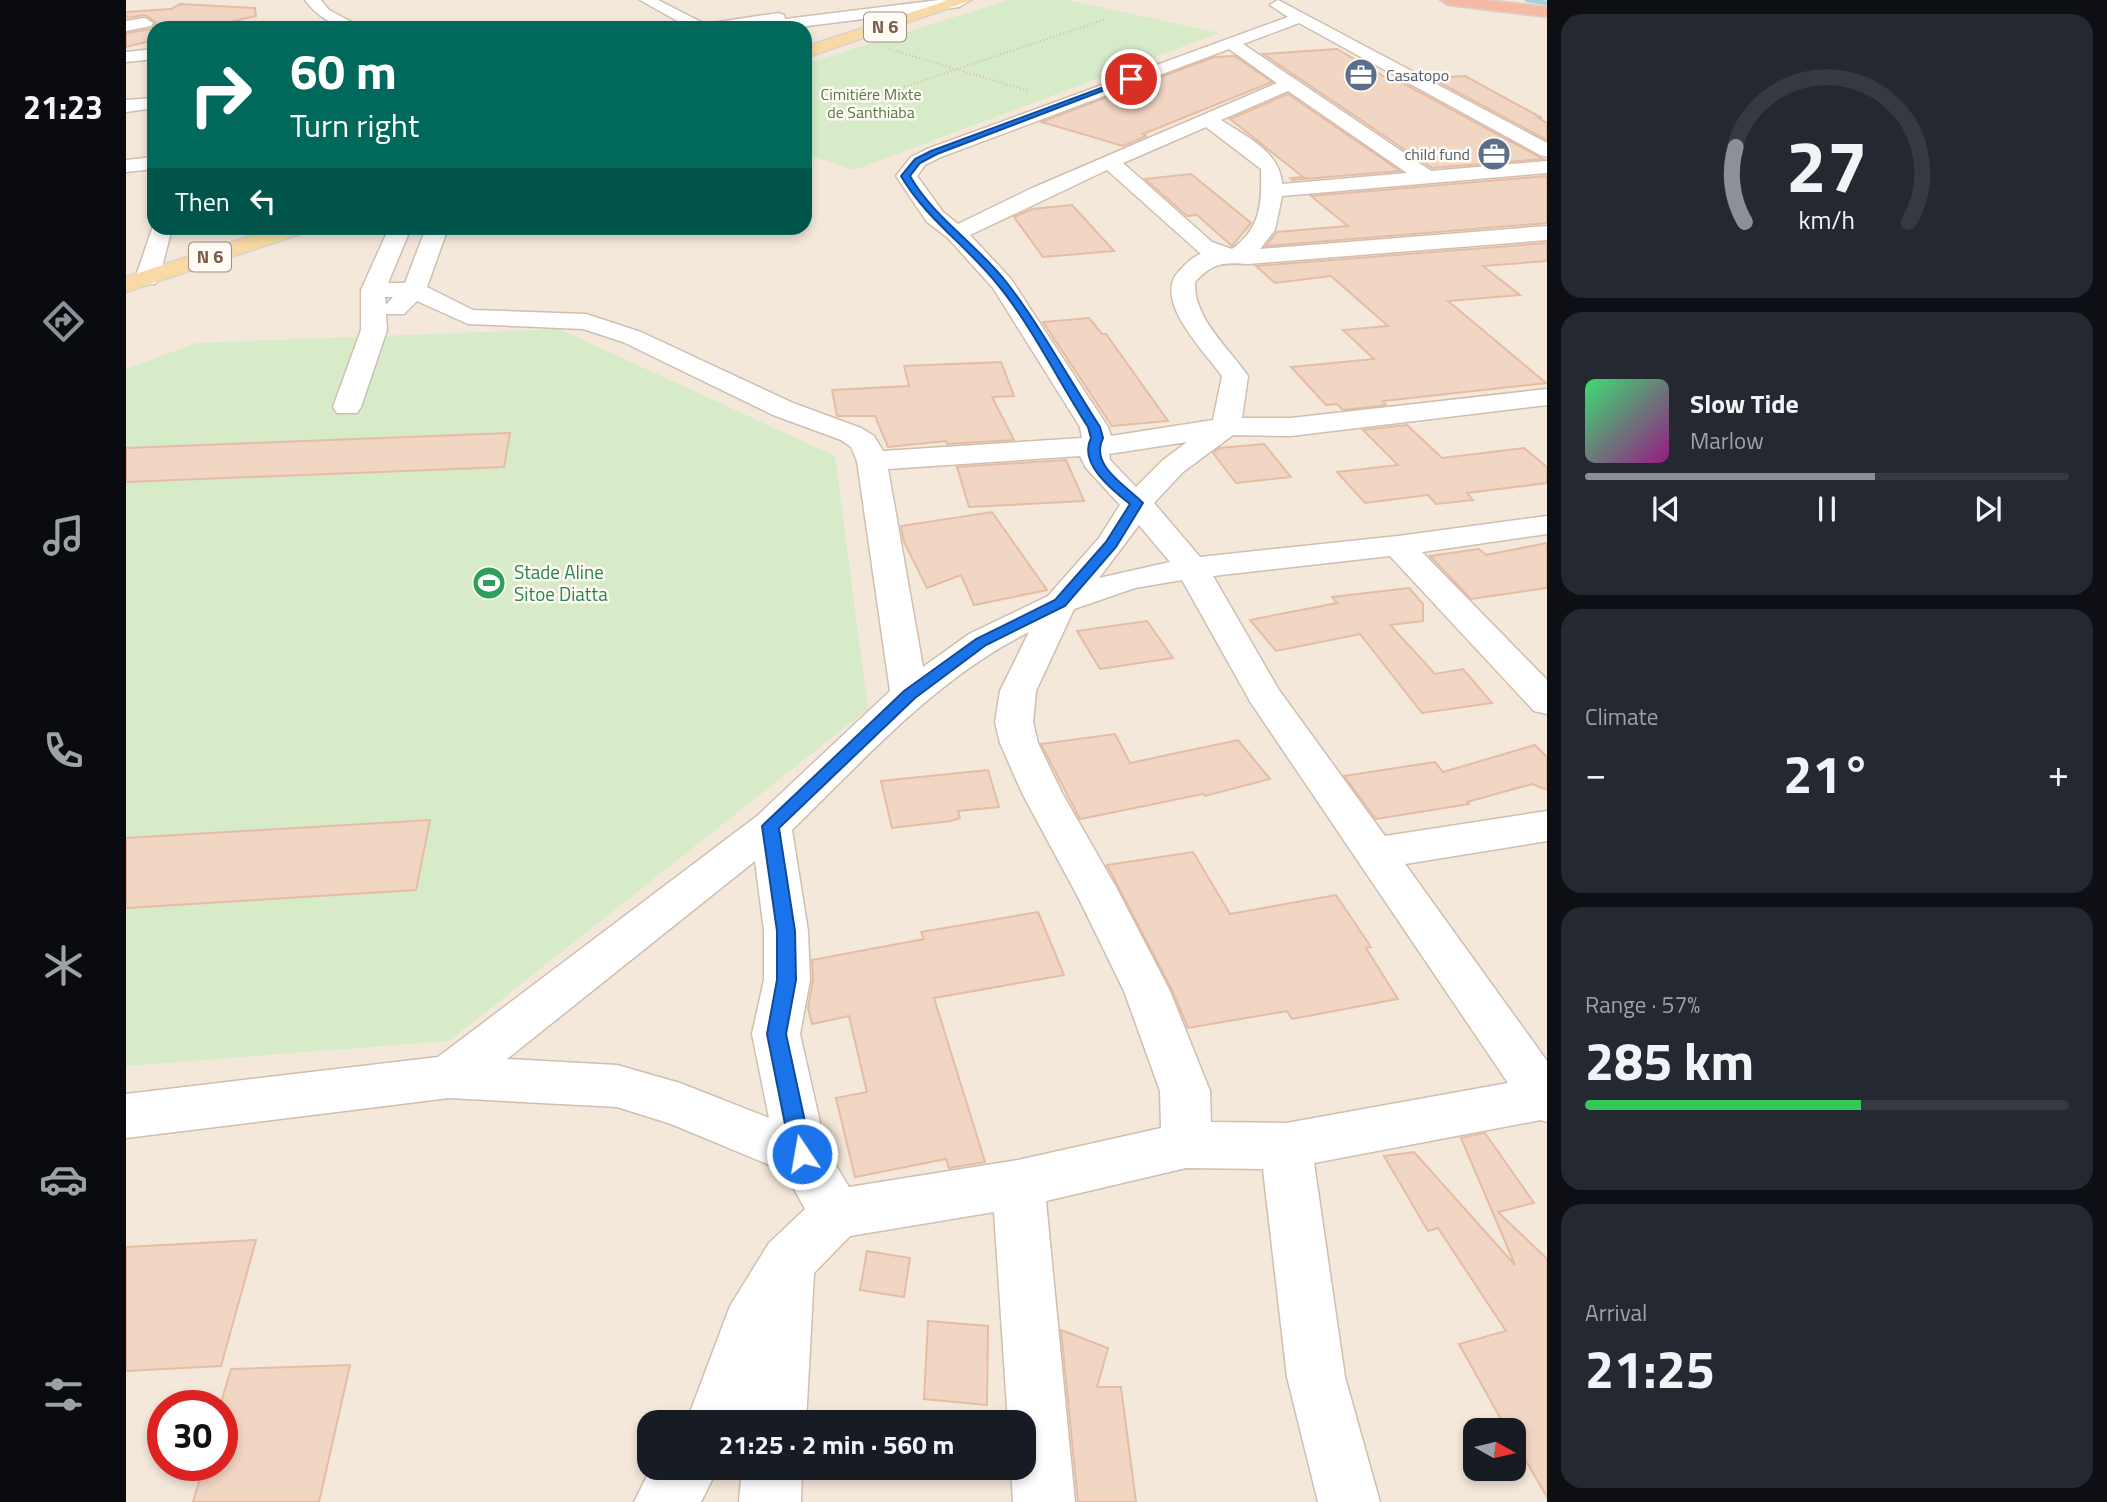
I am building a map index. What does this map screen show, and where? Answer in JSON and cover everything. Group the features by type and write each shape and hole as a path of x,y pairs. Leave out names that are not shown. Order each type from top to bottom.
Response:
{"highway":[{"path":"1448,0 1547,12"}],"main road":[{"name":"N 6","path":"812,51 961,1"},
{"name":"N 6","path":"136,282 274,235"}],"street":[{"path":"313,0 324,13 341,21"},
{"path":"648,0 662,9 685,15 691,21"},
{"path":"759,21 912,0"},
{"path":"1269,0 1547,151"},
{"path":"808,21 961,1"},
{"path":"721,1410 750,1326 788,1262 836,1214 1018,1184 1186,1145 1286,1146 1546,1098 1264,695 1192,568 1137,503 1118,488 1096,462 1093,446 1097,438 1094,427 1007,291 956,233 935,217 918,197 906,176 918,161 1301,17"},
{"path":"126,26 145,23"},
{"path":"1229,43 1426,177"},
{"path":"126,57 147,55"},
{"path":"956,233 1037,193 1289,84"},
{"path":"126,99 147,97"},
{"path":"126,106 147,104"},
{"path":"1207,119 1266,161 1271,169 1272,191 1264,234 1228,256"},
{"path":"1110,162 1204,247 1228,256"},
{"path":"1406,163 1464,173"},
{"path":"126,166 147,164"},
{"path":"1272,191 1547,167"},
{"path":"1186,1145 1185,1091 1147,991 1101,899 1042,793 1019,743 1014,722 1018,691 1060,603 1111,544 1137,503 1173,466 1226,426 1235,390 1235,376 1187,310 1182,296 1183,281 1194,269 1204,261 1228,256 1547,233"},
{"path":"136,282 157,235"},
{"path":"348,408 374,330 373,290 397,235"},
{"path":"374,330 414,290 434,235"},
{"path":"1509,236 1537,257"},
{"path":"373,290 414,290 468,317 586,322 632,337 783,409 851,434 864,442 872,461 909,694"},
{"path":"872,461 1138,443 1226,426 1291,427 1547,397"},
{"path":"449,1077 771,826 909,694 981,642 1060,603 1128,579 1192,568 1398,547 1547,525"},
{"path":"1398,547 1547,702"},
{"path":"771,826 786,931 787,980 776,1034 802,1154 836,1214"},
{"path":"1376,853 1547,826"},
{"path":"126,1116 449,1077 617,1086 680,1105 802,1154"},
{"path":"1286,1146 1316,1377 1349,1502"},
{"path":"1018,1184 1044,1502"},
{"path":"777,1410 788,1262"},
{"path":"665,1502 680,1480"},
{"path":"770,1502 771,1480"}],"path":[{"path":"851,105 1105,19"},
{"path":"851,38 1029,91"}],"shaded area":[{"path":"126,0 1547,0 1547,1502 126,1502"}],"green space":[{"name":"Cimitiére Mixte de Santhiaba","path":"1009,0 1068,0 1219,33 854,170 812,156 812,62"},
{"name":"Stade Aline Sitoe Diatta","path":"559,329 835,456 868,709 449,1041 126,1066 126,369 196,343"}],"building":[{"path":"180,4 255,8 256,16 235,21 154,21 145,15 126,18 126,12 171,9"},
{"path":"147,30 147,42 126,47 126,33"},
{"path":"1337,49 1392,81 1399,81 1543,159 1432,168 1263,54"},
{"path":"1235,56 1272,82 1143,134 1146,136 1123,146 1041,122 1214,57"},
{"path":"1465,76 1542,118 1538,118 1547,123 1547,140 1431,78"},
{"path":"1288,94 1400,171 1292,180 1290,178 1303,177 1230,119"},
{"path":"1191,174 1251,223 1232,246 1197,215 1187,216 1145,179"},
{"path":"1547,176 1547,223 1266,246 1277,232 1348,226 1311,196"},
{"path":"1072,205 1114,251 1043,257 1014,217 1032,209"},
{"path":"1547,243 1547,261 1483,266 1520,295 1448,301 1546,383 1383,401 1386,405 1343,410 1337,404 1326,405 1291,367 1374,359 1343,330 1388,326 1331,276 1275,283 1256,266"},
{"path":"1089,318 1102,334 1106,334 1168,421 1112,426 1043,322"},
{"path":"1001,362 1014,396 992,397 1014,440 947,444 946,441 888,447 875,416 837,416 832,390 909,386 904,366"},
{"path":"1407,425 1442,458 1524,448 1547,467 1547,483 1467,493 1473,500 1436,504 1428,495 1365,503 1337,472 1398,465 1363,430"},
{"path":"510,433 504,467 126,482 126,448"},
{"path":"1264,444 1291,477 1236,483 1213,453 1219,448"},
{"path":"1066,460 1084,501 969,507 957,467"},
{"path":"992,512 1047,590 974,605 961,575 927,588 904,542 901,526"},
{"path":"1547,543 1547,588 1471,599 1430,556 1479,549 1486,555"},
{"path":"1409,588 1423,604 1423,621 1390,625 1435,674 1463,669 1492,703 1422,713 1360,634 1276,651 1250,620 1337,603 1332,597"},
{"path":"1147,621 1173,658 1100,669 1077,631"},
{"path":"1115,734 1130,763 1238,740 1270,779 1205,796 1203,794 1080,819 1041,744"},
{"path":"1535,745 1547,757 1547,790 1532,784 1467,802 1469,804 1376,819 1344,776 1435,762 1443,772"},
{"path":"988,770 999,807 958,811 960,818 951,821 892,828 881,781"},
{"path":"430,820 416,890 126,908 126,838"},
{"path":"1193,852 1230,914 1336,895 1371,947 1366,948 1398,999 1292,1019 1287,1011 1188,1028 1172,990 1107,865"},
{"path":"1038,912 1064,975 934,998 985,1162 949,1168 946,1159 855,1177 836,1098 867,1092 849,1016 812,1024 808,1008 813,980 812,960 924,939 921,932"},
{"path":"1485,1133 1534,1203 1498,1212 1547,1259 1547,1497 1526,1461 1526,1418 1500,1418 1459,1344 1506,1331 1438,1228 1428,1231 1384,1156 1414,1152 1515,1265 1461,1138"},
{"path":"256,1240 221,1366 126,1371 126,1247"},
{"path":"867,1251 910,1258 904,1297 860,1290"},
{"path":"928,1321 988,1326 987,1405 924,1399"},
{"path":"1061,1330 1108,1348 1097,1387 1121,1387 1136,1502 1078,1502"},
{"path":"350,1365 319,1502 193,1502 199,1481 238,1481 238,1390 225,1390 231,1369"}],"waterway":[{"path":"1527,0 1547,3"}],"place":[{"name":"Casatopo","path":"1361,75"},
{"name":"child fund","path":"1494,154"},
{"name":"Stade Aline Sitoe Diatta","path":"489,583"}],"route":[{"path":"802,1154 776,1034 787,980 786,931 771,826 909,694 981,642 1060,603 1111,544 1137,503 1118,488 1096,462 1093,446 1097,438 1094,427 1003,285 956,233 935,217 918,197 906,176 909,168 934,153 1131,79"}]}
